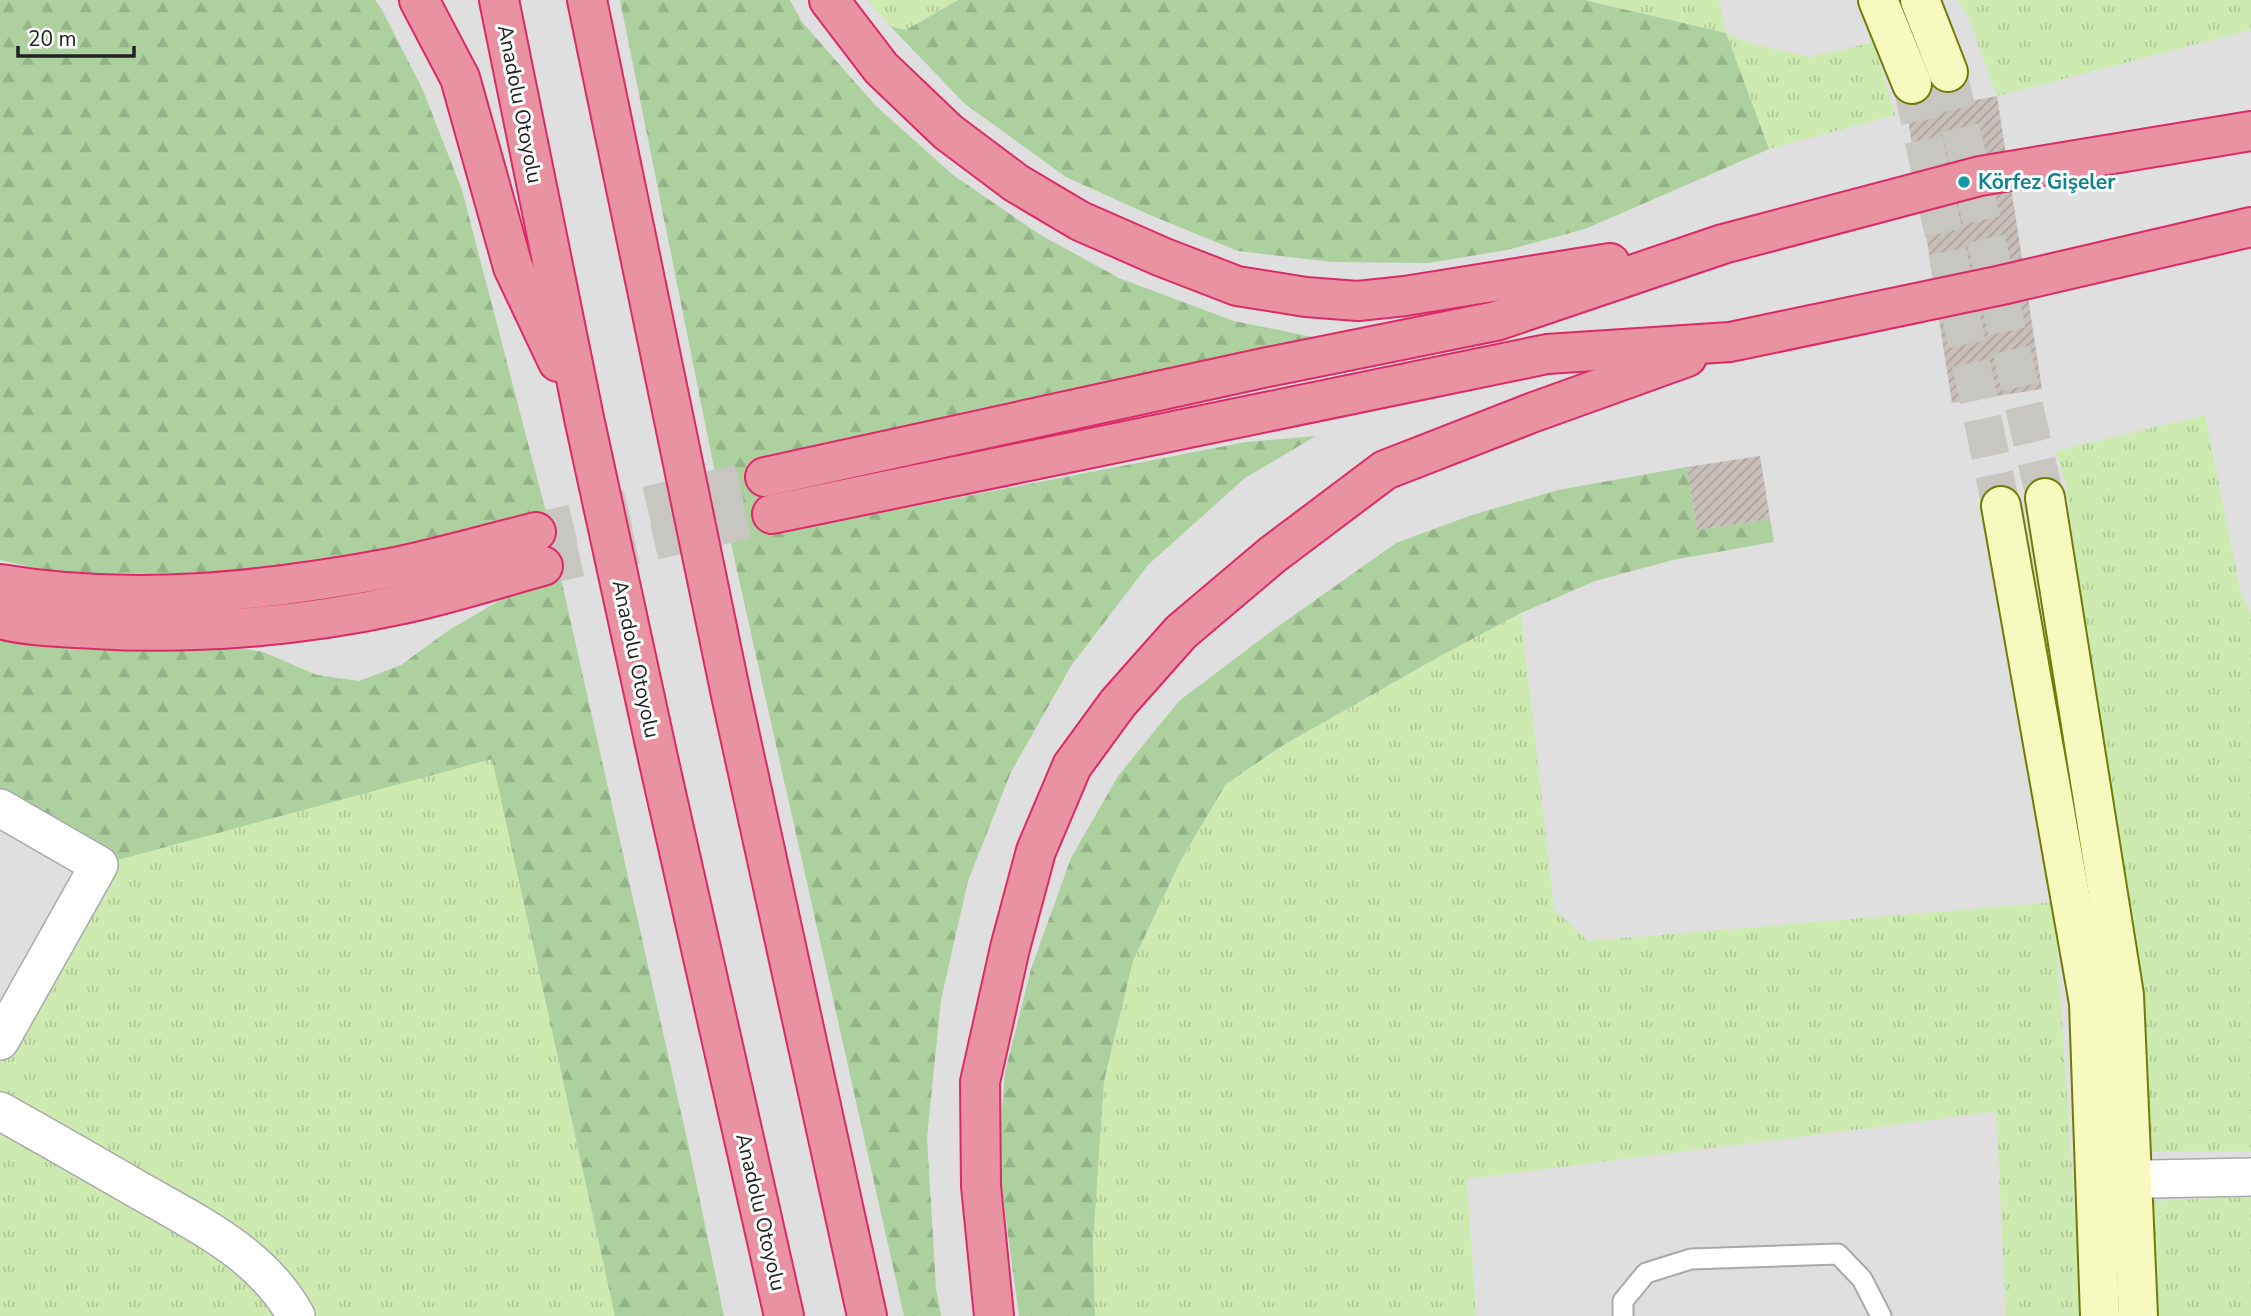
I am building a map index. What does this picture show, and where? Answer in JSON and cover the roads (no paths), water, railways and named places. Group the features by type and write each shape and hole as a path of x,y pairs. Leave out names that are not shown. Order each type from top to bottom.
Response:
{"highway":[{"path":"419,0 460,78 513,267 584,418"},
{"name":"Anadolu Otoyolu","path":"499,0 584,418 784,1316"},
{"path":"587,0 731,695 867,1316"},
{"path":"829,0 881,68 948,132 1016,183 1080,220 1162,257 1237,286 1306,297 1358,301 1405,296 1723,244"},
{"path":"765,477 1263,368 1496,321 1723,244 1980,176 2251,131"},
{"path":"994,1316 981,1186 980,1082 1035,851 1072,766 1118,703 1181,632 1272,555 1385,470 1534,412 1730,342 2002,285 2251,227"},
{"path":"772,514 1547,354 1730,342"},
{"path":"0,584 41,591 129,596 201,594 276,587 394,567 539,549 398,605 283,623 212,630 132,631 69,628 0,619"}],"main road":[{"path":"1878,0 1912,84"},
{"path":"1920,0 1948,72"},
{"path":"2045,498 2124,995 2138,1316"},
{"path":"2001,506 2089,1003 2100,1316"}],"street":[{"path":"0,808 99,865 0,1041"},
{"path":"0,1111 228,1241 263,1272 296,1316"},
{"path":"2096,1180 2251,1177"}],"lane":[{"path":"1623,1316 1623,1301 1646,1273 1691,1259 1838,1254 1862,1279 1881,1316"}],"tunnel":[{"path":"1948,72 2045,498"},
{"path":"1912,84 2001,506"},
{"path":"536,532 765,477"},
{"path":"543,566 772,514"}],"place":[{"name":"Körfez Gişeler","path":"1964,182"}]}
